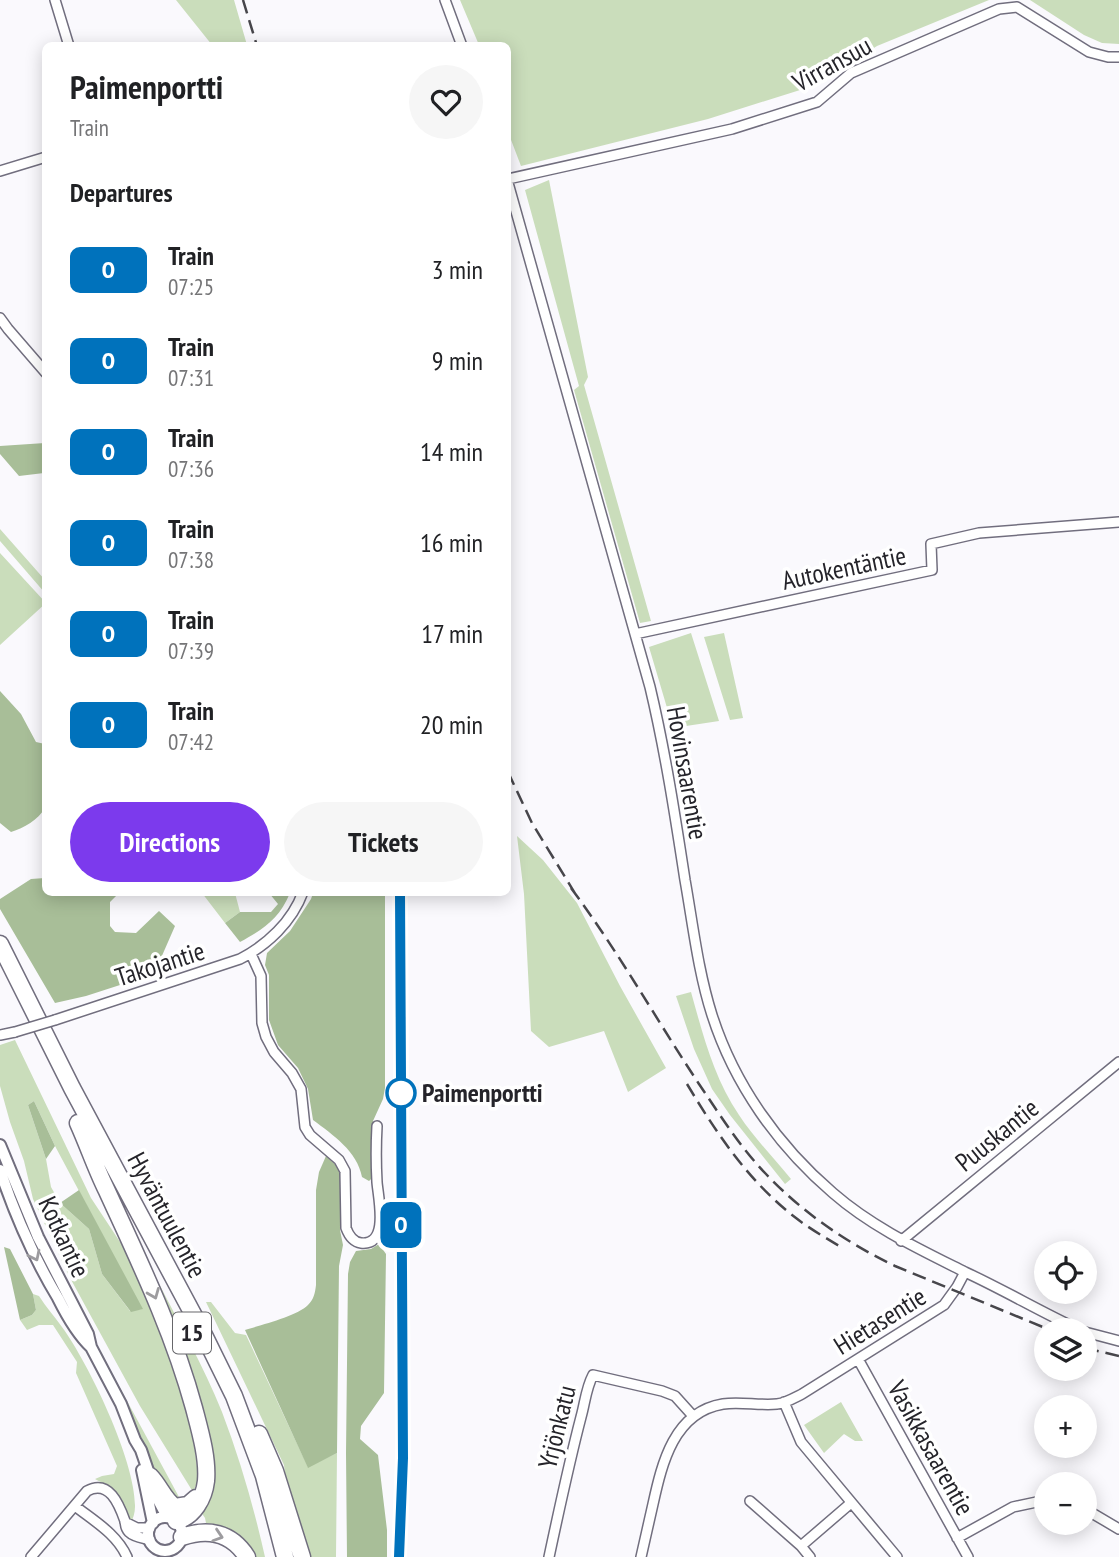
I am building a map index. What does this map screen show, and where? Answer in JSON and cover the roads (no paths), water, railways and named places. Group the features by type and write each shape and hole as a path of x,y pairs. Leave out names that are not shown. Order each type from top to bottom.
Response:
{"highway":[{"name":"Hyväntuulentie","path":"0,944 234,1396 271,1502 285,1557"},
{"name":"Hyväntuulentie","path":"0,967 78,1123 181,1313 224,1400 254,1479 275,1557"},
{"path":"78,1123 149,1282 182,1368 200,1434 206,1479 202,1496 192,1512 181,1520 171,1519"},
{"path":"202,1331 240,1393 266,1448 285,1498 302,1557"},
{"path":"150,1476 159,1485 169,1503 175,1507 181,1507 202,1496"},
{"path":"176,1547 204,1532 215,1533 232,1541 247,1557"}],"street":[{"path":"55,0 68,42"},
{"path":"445,0 461,42"},
{"name":"Virransuu","path":"511,180 732,129 817,102 851,74 999,9 1017,7 1089,52 1119,57"},
{"path":"0,171 42,158"},
{"name":"Hovinsaarentie","path":"511,192 658,723 702,975 724,1046 757,1108 807,1170 868,1220 901,1241 965,1272"},
{"path":"0,317 42,368"},
{"name":"Autokentäntie","path":"635,634 932,570 931,544 943,541 979,533 1119,522"},
{"name":"Takojantie","path":"1,1036 223,966 251,954 282,926 302,896"},
{"path":"251,954 261,976 262,1023 266,1037 301,1089 307,1131 343,1165 346,1177 346,1228 348,1235 359,1243 371,1242 379,1230 377,1126"},
{"name":"Puuskantie","path":"901,1241 1119,1062"},
{"name":"Kotkantie","path":"0,1145 34,1230 88,1334 91,1347 141,1450 158,1500 171,1519"},
{"name":"Kotkantie","path":"0,1170 27,1240 48,1282 82,1338 91,1347"},
{"path":"965,1272 1052,1318"},
{"name":"Hietasentie","path":"784,1402 802,1394 944,1305 965,1272"},
{"path":"1097,1335 1119,1341"},
{"name":"Vasikkasaarentie","path":"858,1359 968,1557"},
{"name":"Yrjönkatu","path":"549,1557 571,1457 593,1375 675,1396 693,1416"},
{"path":"641,1557 661,1469 672,1442 693,1416 715,1405 784,1402 801,1442 897,1557"},
{"name":"Kotkantie","path":"135,1440 151,1530"},
{"path":"31,1557 87,1491 93,1488 107,1489 114,1497 125,1522 137,1528 151,1530"},
{"path":"750,1501 810,1557"},
{"path":"801,1546 851,1503"},
{"path":"957,1538 1013,1507 1034,1503"},
{"path":"75,1506 113,1536 127,1557"},
{"path":"1097,1516 1119,1529"},
{"path":"171,1519 181,1528 176,1547 161,1553 152,1544 151,1530 157,1520 171,1519"}],"railway":[{"path":"243,0 256,42"},
{"path":"511,778 532,823 576,895"},
{"path":"571,888 723,1119 748,1153 780,1188 826,1226 877,1257 1034,1323"},
{"path":"399,1557 403,1458 400,896"},
{"path":"687,1084 722,1139 763,1189 801,1222 841,1247"},
{"path":"1097,1351 1119,1356"}],"train":[{"name":"O","path":"399,1557 403,1458 400,896"}],"place":[{"name":"Paimenportti","path":"401,1093"}]}
